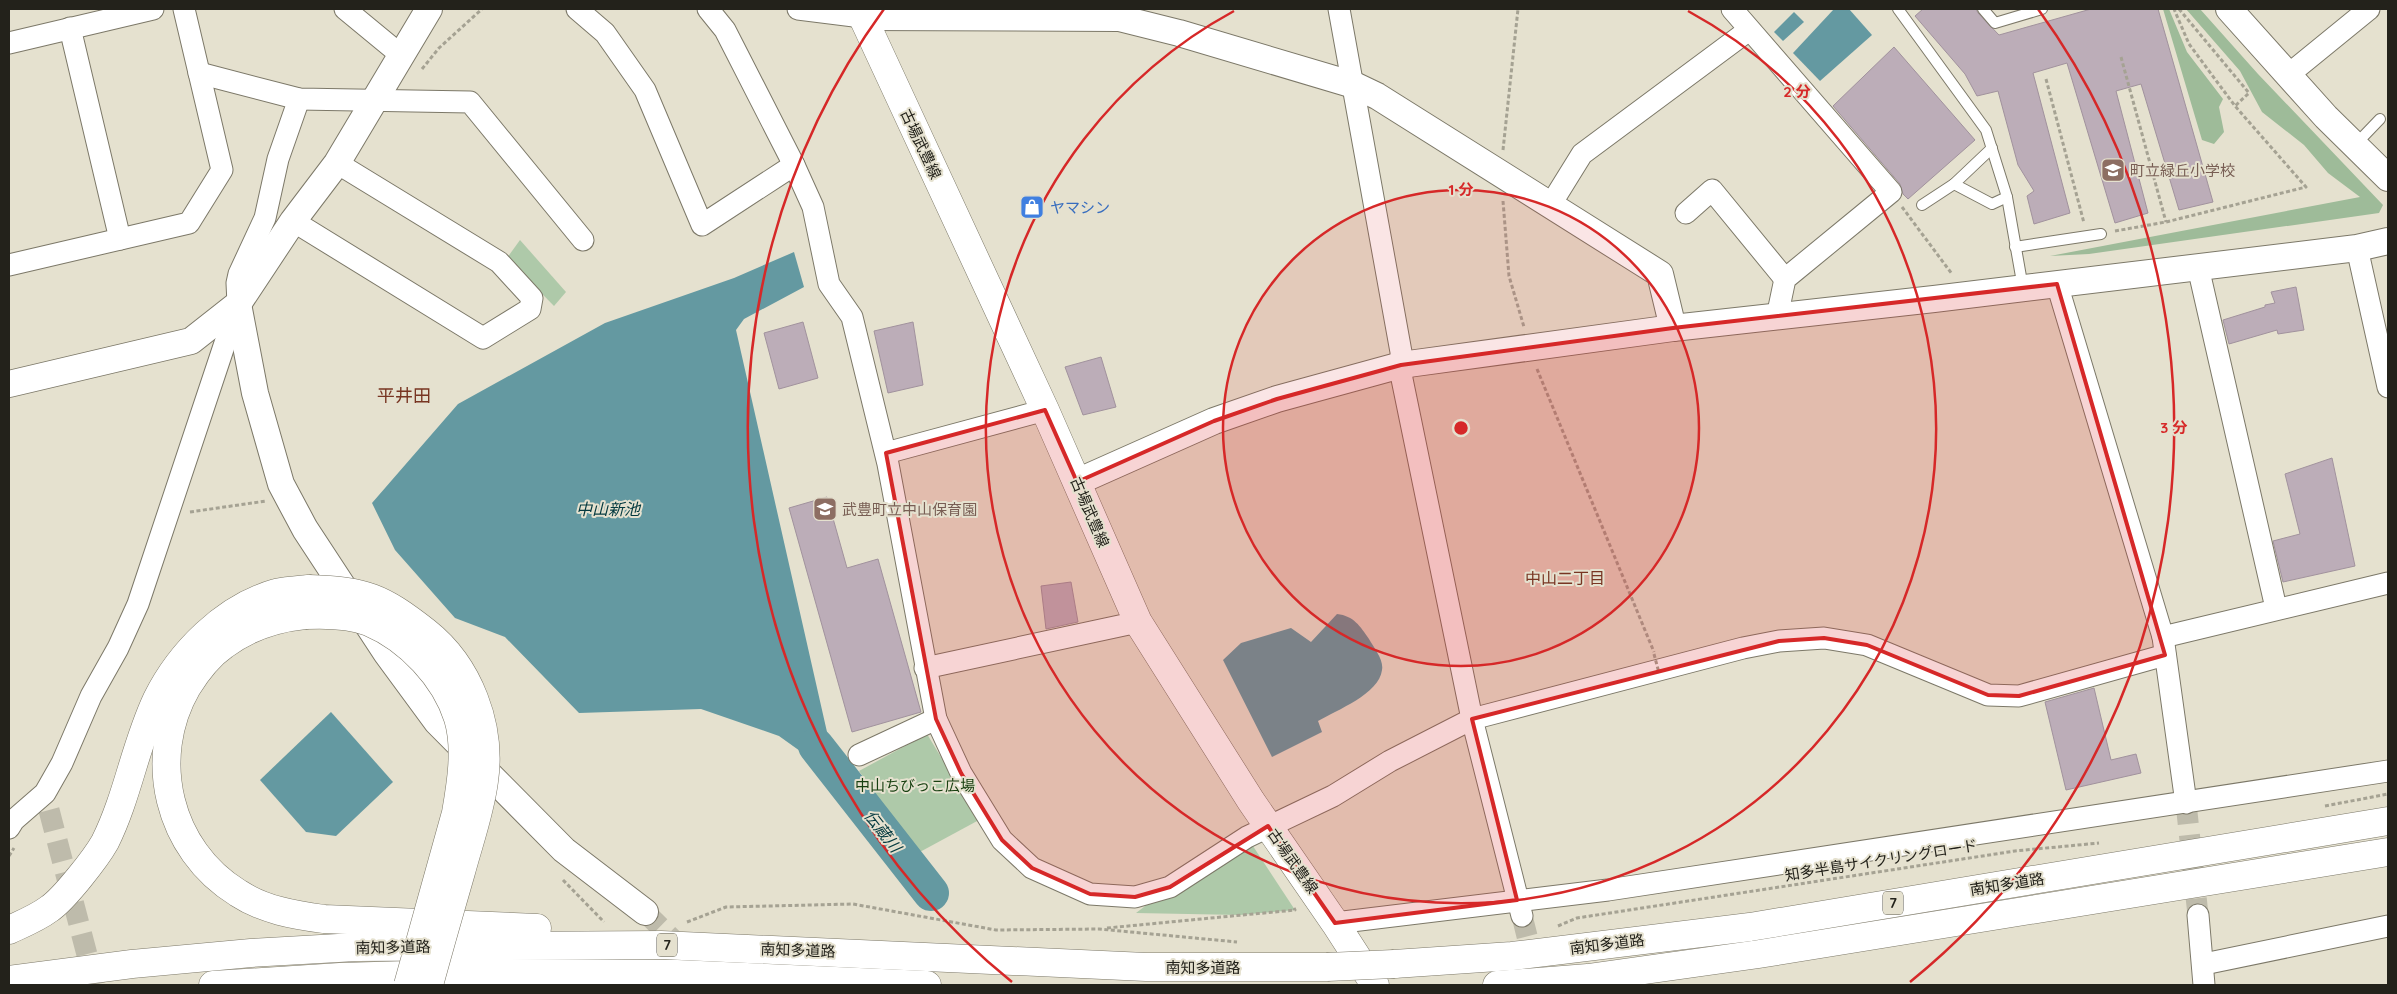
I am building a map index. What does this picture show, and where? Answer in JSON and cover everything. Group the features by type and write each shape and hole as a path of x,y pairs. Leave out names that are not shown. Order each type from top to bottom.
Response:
{"main road":[{"name":"古場武豊線","path":"861,13 1078,482 1138,622 1268,826 1376,985"},
{"path":"429,985 477,813 484,779 484,744 477,706 463,673 442,645 404,614 375,597 349,591 307,602 223,645 198,670 179,702 169,731 166,762 167,783 173,810 188,843 211,872 237,893 271,908 297,916 324,919 804,937 886,954"},
{"path":"9,930 50,908 73,884 104,844 125,795 157,700 174,670 194,646 219,623 245,606 276,593 307,602 330,614 368,622 391,635 416,653 440,681 458,718 462,751 457,806 408,985"},
{"name":"南知多道路","path":"9,980 40,974 172,961 356,947 660,944 1146,967 1327,967 1394,964 1512,956 1750,927 2388,821"},
{"name":"南知多道路","path":"1497,985 1588,978 1759,954 2388,852"},
{"name":"南知多道路","path":"213,985 340,977 478,973 677,974 927,985"}],"street":[{"path":"9,43 153,9"},
{"path":"9,265 189,223 222,170 184,9"},
{"path":"346,9 411,64"},
{"path":"9,828 14,820 47,801 92,696 118,648 138,604 238,304 293,221 337,163 374,102 411,64 429,9"},
{"path":"577,9 605,33 645,90 702,225 794,166"},
{"path":"708,9 725,30 794,166 813,207 829,284 852,317 886,453 936,719 961,773 1002,840 1032,868 1090,894 1135,896 1170,887 1247,837 1333,796 1390,761 1472,719 1779,640 1824,638 1868,645 1988,695 2019,696 2276,608 2388,583"},
{"path":"798,9 861,13 1119,18 1179,33 1354,85 1377,96 1660,274 1673,328"},
{"path":"1339,9 1401,352 1402,379 1472,719 1519,908"},
{"path":"1732,9 1891,192 1786,279 1777,318"},
{"path":"2229,9 2288,75 2388,178"},
{"path":"2288,75 2369,9"},
{"path":"70,28 120,239"},
{"path":"1551,204 1582,154 1749,30"},
{"path":"198,73 299,99 374,102 470,102 583,240"},
{"path":"299,99 278,160 265,218 236,284 255,393 282,484 305,529 387,654 437,722 564,850 644,912"},
{"path":"293,221 483,338 530,310 532,298 499,262 337,163"},
{"path":"1686,213 1712,190 1786,279"},
{"path":"1078,482 1214,421 1277,399 1401,365 1673,328 1777,318 2357,248 2388,241"},
{"path":"2357,248 2388,387"},
{"path":"2198,267 2276,608"},
{"path":"2056,284 2164,646 2186,803"},
{"path":"9,384 191,341 238,304"},
{"path":"886,453 1045,410"},
{"path":"925,668 1138,622"},
{"path":"859,755 936,719"},
{"path":"1335,923 1519,908 1617,889 2388,771"},
{"path":"2198,915 2204,964 2204,985"},
{"path":"2204,964 2388,926"}],"lane":[{"path":"1898,9 1986,130 2007,197 2023,289"},
{"path":"1983,9 1996,23 2042,9"},
{"path":"2355,145 2380,119"},
{"path":"1922,205 1954,184 1992,148"},
{"path":"1954,184 1992,204 2007,197"},
{"path":"2015,247 2101,234"}],"path":[{"path":"411,64 439,48 482,9"},
{"path":"2101,234 2166,222 2306,186 2235,106 2189,44 2174,9"},
{"path":"2179,9 2249,93 2235,106"},
{"path":"2121,57 2166,222"},
{"path":"2046,79 2088,236"},
{"path":"1891,192 1956,278"},
{"path":"1528,347 1654,654 1659,673"},
{"path":"183,513 266,501 271,510"},
{"path":"2315,808 2388,794"},
{"name":"知多半島サイクリングロード","path":"1551,928 1576,918 2015,851 2100,843"},
{"path":"556,873 604,922 612,923"},
{"path":"682,924 726,907 852,904 996,930 1099,929 1295,910"},
{"path":"1099,929 1241,942"}],"highlighted area":[{"path":"2057,284 2165,655 2019,696 1988,695 1867,645 1824,638 1779,641 1472,719 1517,900 1335,923 1268,826 1170,887 1135,897 1090,894 1032,868 1002,840 961,773 936,719 886,453 1045,410 1077,482 1214,421 1277,399 1401,365 1673,328"}],"green space":[{"path":"2163,9 2169,9 2187,52 2223,99 2219,107 2224,132 2214,144 2202,140"},
{"path":"2186,9 2200,9 2258,74 2383,205 2379,213 2089,254 2050,256 2360,197 2328,173 2304,145 2262,112 2240,71"},
{"path":"520,240 566,292 554,306 507,258"},
{"name":"中山ちびっこ広場","path":"927,734 979,820 918,853 859,771"},
{"path":"1247,837 1295,910 1240,915 1136,913 1170,887"}],"water":[{"path":"1834,9 1849,9 1872,35 1820,81 1793,53"},
{"path":"1794,12 1804,22 1783,41 1774,32"},
{"name":"中山新池","path":"794,252 804,287 744,319 736,330 827,732 807,756 779,736 701,709 579,713 505,637 455,618 395,550 372,503 458,404 605,323 734,278"},
{"path":"1337,614 1352,619 1369,639 1382,662 1379,679 1365,694 1318,721 1322,732 1272,757 1223,660 1241,643 1291,628 1311,642"},
{"path":"331,712 393,782 336,836 306,832 260,780"}],"building":[{"path":"1923,9 1976,9 1999,35 2091,9 2158,9 2213,202 2179,210 2141,84 2116,91 2148,213 2115,223 2067,63 2033,73 2070,213 2034,224 2027,196 2034,191 2018,165 1998,91 1977,96 1965,74 1915,16"},
{"path":"1894,47 1975,140 1908,199 1903,194 1900,184 1833,106"},
{"path":"2296,287 2304,330 2278,334 2277,330 2229,344 2223,320 2275,303 2271,292"},
{"path":"803,322 818,378 779,389 764,333"},
{"path":"913,322 923,385 888,393 874,331"},
{"path":"1101,357 1116,407 1083,415 1065,367"},
{"path":"2332,458 2355,566 2283,582 2273,541 2300,534 2285,474"},
{"path":"827,497 847,568 878,559 921,712 852,732 789,508"},
{"path":"1071,582 1078,622 1046,629 1041,586"},
{"path":"2094,688 2111,760 2136,754 2141,773 2066,790 2045,702"}],"waterway":[{"name":"伝蔵川","path":"816,746 931,893"}],"tunnel":[{"path":"2186,803 2198,915"},
{"path":"49,810 95,985"},
{"path":"645,912 716,982"},
{"path":"1522,916 1535,968"}],"place":[{"name":"町立緑丘小学校","path":"2113,170"},
{"name":"ヤマシン","path":"1032,207"},
{"name":"武豊町立中山保育園","path":"825,509"}],"district":[{"name":"平井田","path":"404,395"},
{"name":"中山二丁目","path":"1565,578"}]}
